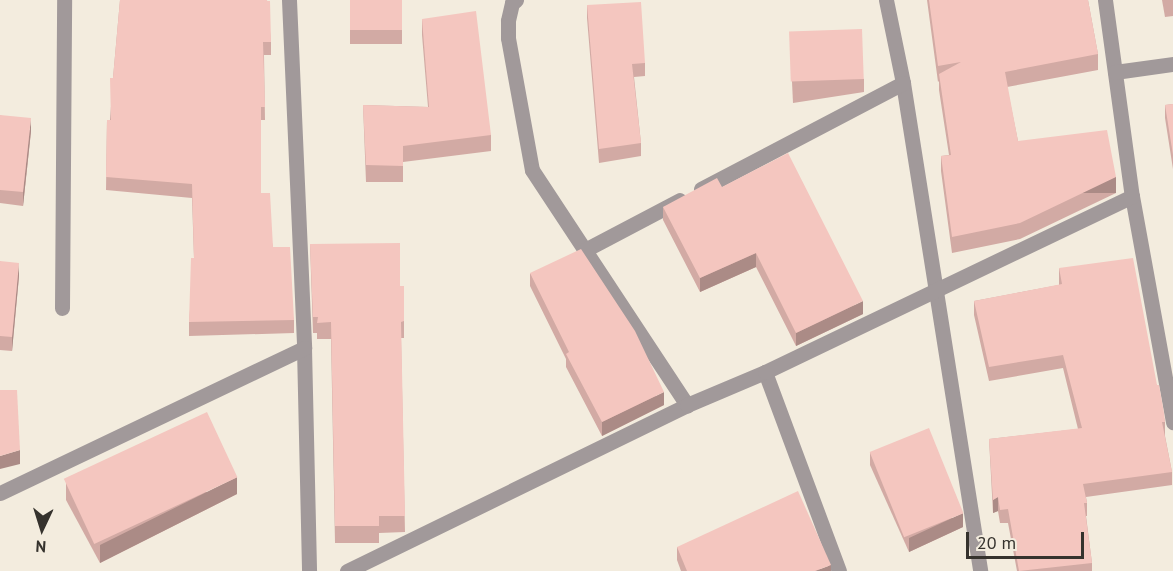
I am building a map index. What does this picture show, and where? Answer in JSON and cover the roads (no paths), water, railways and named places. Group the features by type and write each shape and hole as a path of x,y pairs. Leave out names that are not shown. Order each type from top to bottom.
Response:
{"street":[{"path":"62,308 64,0"},
{"path":"289,0 304,348 309,571"},
{"path":"516,0 512,3 508,21 508,39 532,170 687,405"},
{"path":"886,0 903,83 981,571"},
{"path":"1105,0 1132,196 1173,422"},
{"path":"1115,72 1173,64"},
{"path":"585,250 903,83"},
{"path":"347,571 687,405 765,372 1132,196"},
{"path":"0,493 304,348"},
{"path":"765,372 839,571"}]}
